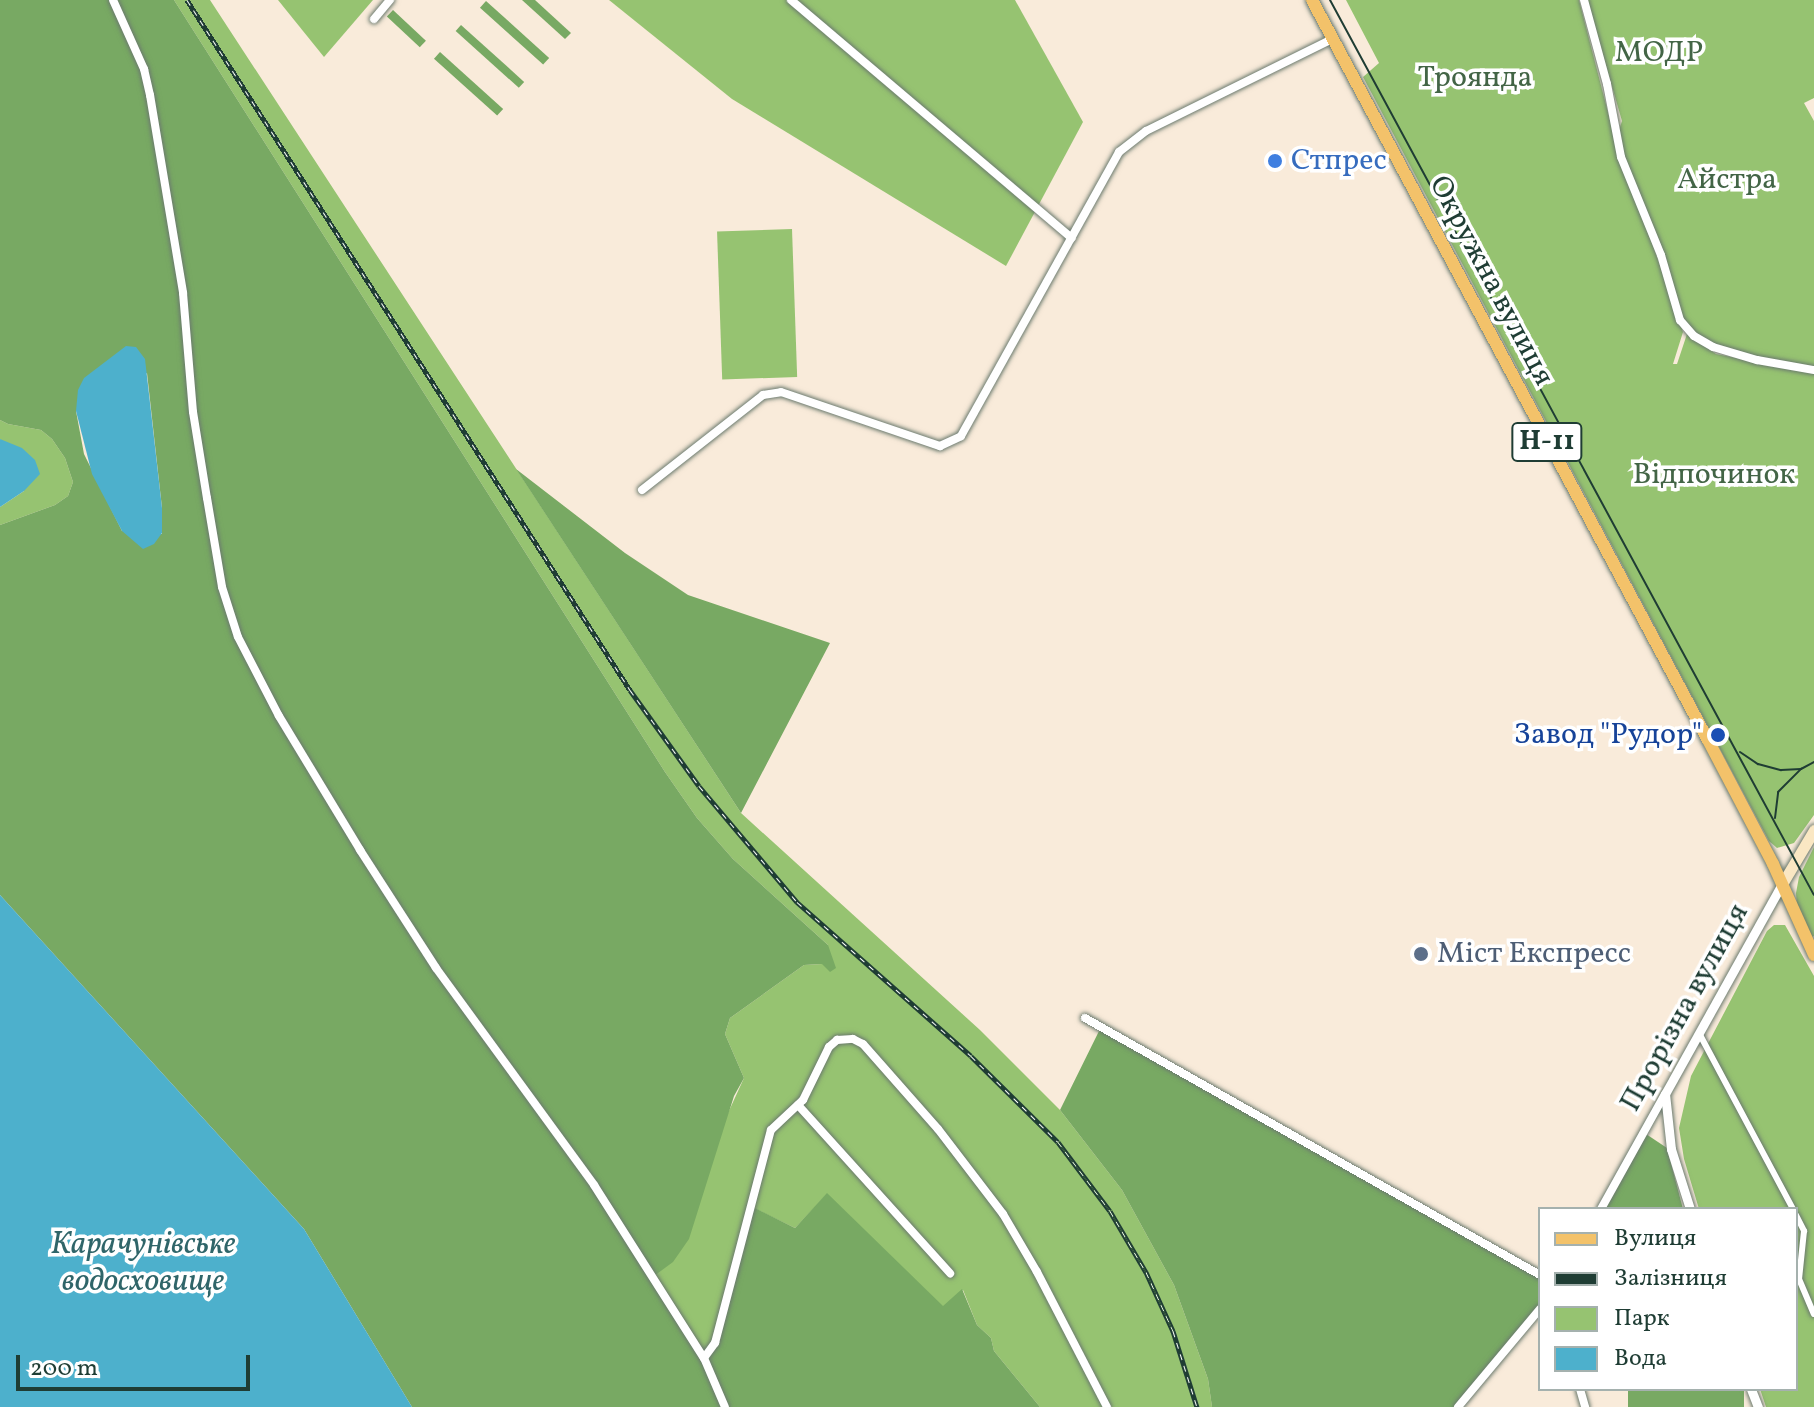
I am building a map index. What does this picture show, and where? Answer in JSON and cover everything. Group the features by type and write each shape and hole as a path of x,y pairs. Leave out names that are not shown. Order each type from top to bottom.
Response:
{"main road":[{"name":"Окружна вулиця","path":"1312,0 1782,884"},
{"name":"Прорізна вулиця","path":"1782,884 1813,831"},
{"name":"Н-11","path":"1782,884 1814,955"}],"street":[{"path":"113,0 144,69 150,95 183,293 193,412 222,587 238,637 279,716 436,968 594,1185 704,1358 725,1407"},
{"path":"374,19 390,0"},
{"path":"791,0 1072,238"},
{"path":"1584,0 1607,84 1621,157 1661,255 1680,320 1694,336 1713,347 1757,360 1814,370"},
{"path":"642,490 763,395 781,392 940,446 961,436 1119,152 1130,142 1332,39"},
{"name":"Прорізна вулиця","path":"1602,1207 1782,884"},
{"path":"1085,1018 1538,1274"},
{"path":"1699,1033 1792,1207"},
{"path":"704,1358 715,1343 771,1130 798,1105 829,1047 837,1040 853,1039 863,1044 938,1129 1003,1214 1037,1272 1107,1407"},
{"path":"1665,1094 1671,1149 1689,1207"},
{"path":"798,1105 950,1273"},
{"path":"1798,1219 1804,1231 1799,1279 1814,1314"},
{"path":"1458,1407 1538,1311"}],"green space":[{"path":"0,0 174,0 665,772 697,818 733,859 828,945 836,968 830,972 822,964 804,965 730,1018 725,1034 744,1078 734,1096 689,1239 673,1262 654,1276 703,1357 715,1343 751,1206 795,1228 827,1193 943,1306 962,1289 977,1325 991,1338 994,1351 1040,1407 412,1407 304,1229 0,895 0,525 55,505 68,496 73,482 65,458 52,439 41,430 0,420","holes":["147,373 162,508 162,534 122,531 84,454 76,411"]},
{"path":"174,0 210,0 741,813 980,1030 1060,1110 1122,1190 1174,1285 1208,1379 1212,1407 1040,1407 994,1351 991,1338 977,1325 963,1290 943,1307 827,1194 795,1228 752,1207 715,1343 704,1358 653,1277 744,1078 725,1034 730,1018 804,965 822,964 828,945 733,859 697,818 665,772"},
{"path":"278,0 373,0 324,57"},
{"path":"522,0 535,0 571,33 565,39"},
{"path":"609,0 1015,0 1083,122 1006,266 732,99"},
{"path":"1346,0 1579,0 1612,128 1683,332 1673,364 1677,364 1687,334 1716,354 1814,373 1814,815 1794,843 1777,848 1769,841 1363,77 1379,63"},
{"name":"Айстра","path":"1587,0 1814,0 1814,98 1804,103 1814,121 1814,367 1761,359 1715,345 1686,326 1624,157 1619,130 1622,121"},
{"path":"486,1 549,58 543,65 480,8"},
{"path":"393,10 426,41 420,47 387,17"},
{"path":"461,25 524,82 519,88 456,31"},
{"path":"440,52 503,109 497,116 434,59"},
{"path":"792,229 797,377 722,380 717,232"},
{"path":"0,420 41,430 52,439 65,458 73,482 68,496 55,505 0,525 0,507 24,491 0,439"},
{"path":"516,469 625,553 688,595 830,643 741,813"},
{"path":"1814,847 1812,937 1797,907 1796,893 1799,877"},
{"path":"1774,925 1785,925 1814,976 1814,1407 1766,1407 1761,1391 1798,1391 1798,1207 1698,1207 1684,1159 1679,1128 1691,1076 1767,931"},
{"path":"1102,1025 1538,1274 1538,1311 1458,1407 1212,1407 1208,1379 1174,1285 1122,1190 1060,1110"},
{"path":"1643,1132 1667,1148 1682,1207 1602,1207"},
{"path":"1628,1391 1744,1391 1744,1407 1628,1407"}],"water":[{"path":"126,346 136,347 145,359 162,508 162,533 154,544 143,549 122,531 92,474 76,411 78,390 84,378"},
{"path":"0,439 22,448 35,460 40,474 24,491 0,507"},
{"name":"Карачунівське водосховище","path":"0,895 304,1229 412,1407 0,1407"}],"tram line":[{"path":"1330,0 1814,895"},
{"path":"1740,752 1758,764 1781,770 1801,769 1814,762"},
{"path":"1775,818 1778,792 1801,769"}],"railway":[{"path":"187,0 630,690 699,786 797,902 971,1056 1058,1142 1110,1211 1146,1272 1173,1331 1197,1407"}],"place":[{"name":"Стпрес","path":"1275,161"},
{"name":"Завод \"Рудор\"","path":"1718,735"},
{"name":"Міст Експресс","path":"1421,954"}],"park label":[{"name":"МОДР","path":"1659,53"},
{"name":"Троянда","path":"1475,78"},
{"name":"Відпочинок","path":"1714,475"}]}
